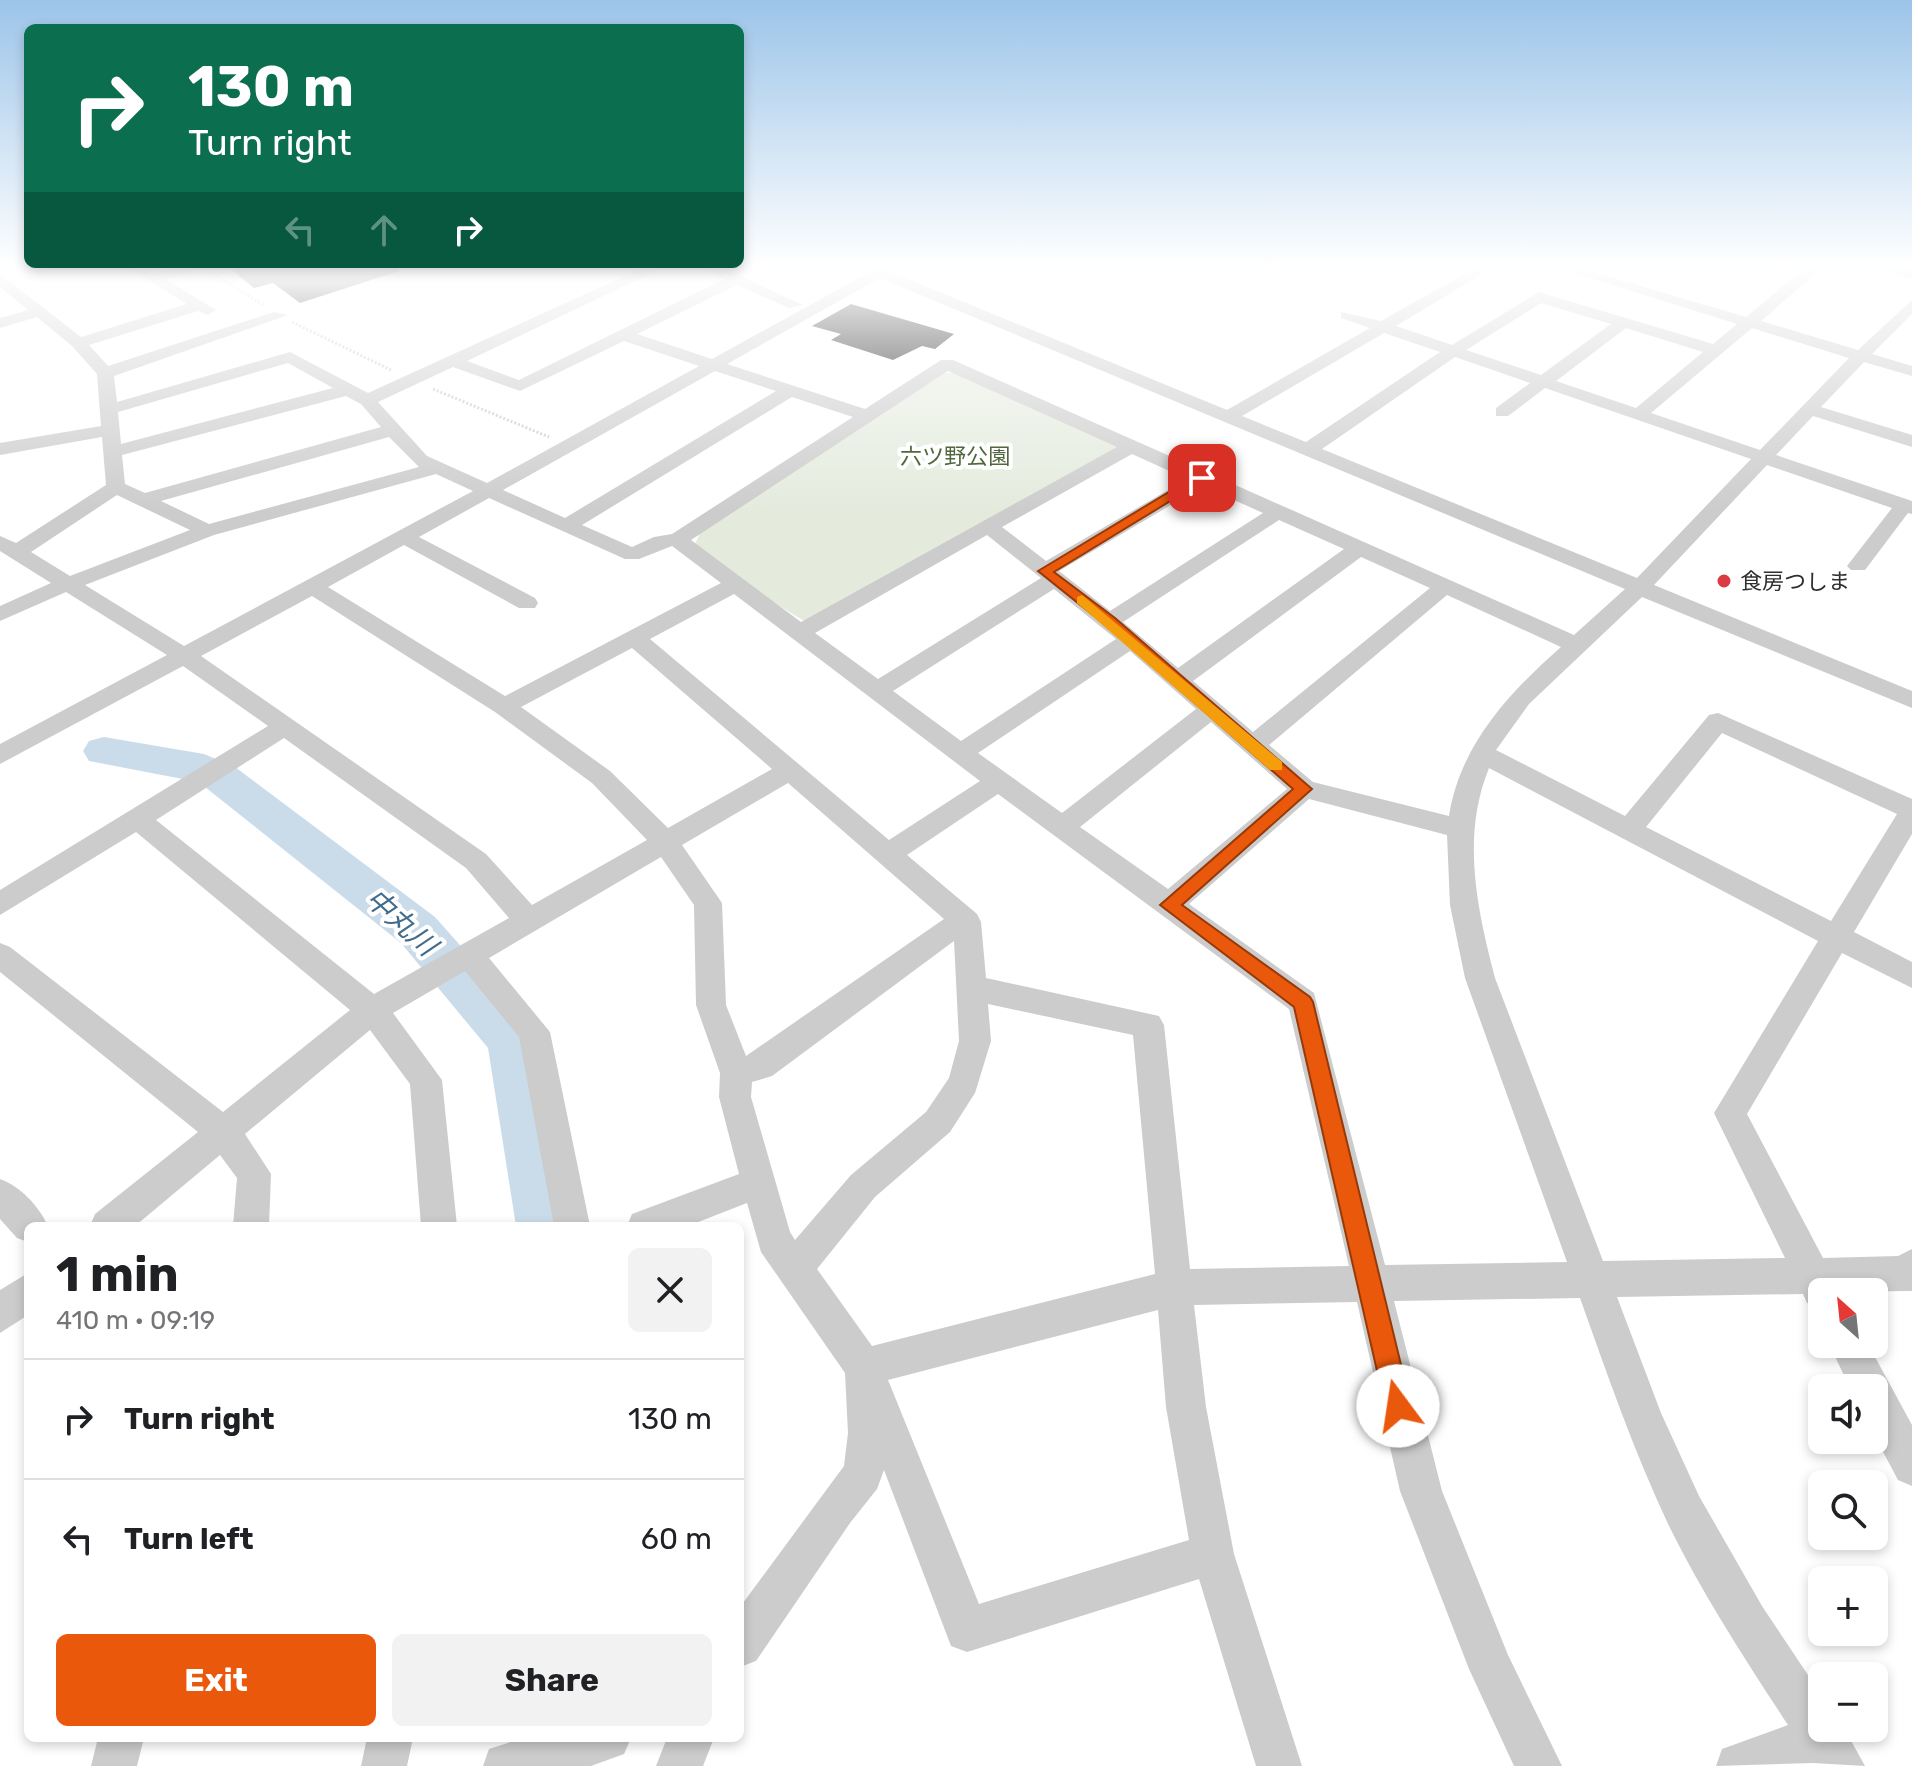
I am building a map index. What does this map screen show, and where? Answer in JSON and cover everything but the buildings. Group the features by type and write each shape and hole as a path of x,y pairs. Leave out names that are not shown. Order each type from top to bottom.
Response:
{"street":[{"path":"82,347 105,373 116,487"},
{"path":"105,373 185,347"},
{"path":"367,400 482,347"},
{"path":"452,361 520,386 597,347"},
{"path":"659,347 868,416"},
{"path":"0,755 404,537 745,347"},
{"path":"1068,347 1912,700"},
{"path":"1230,416 1349,347"},
{"path":"1442,347 1908,507 1858,566"},
{"path":"1309,449 1462,347"},
{"path":"1502,412 1592,347"},
{"path":"1705,347 1714,350"},
{"path":"1638,415 1717,347"},
{"path":"1831,347 1912,371"},
{"path":"1739,1766 1831,1751 1746,1622 1684,1511 1644,1421 1480,978 1465,919 1457,864 1471,781 1482,754 1516,705 1641,586 1868,347"},
{"path":"107,410 290,357 367,400 420,460 491,489 632,555 661,541 677,540 947,364 1576,645"},
{"path":"111,452 347,390"},
{"path":"567,525 789,391"},
{"path":"1809,409 1912,441"},
{"path":"0,449 109,430"},
{"path":"146,500 169,490 393,430"},
{"path":"798,633 1132,446"},
{"path":"0,614 67,584 207,531 436,468"},
{"path":"876,691 1202,478"},
{"path":"116,487 207,531"},
{"path":"116,487 8,547 183,655 476,861 528,920"},
{"path":"1109,621 1278,512"},
{"path":"988,526 1109,621 1304,789 1461,829"},
{"path":"404,537 527,603"},
{"path":"677,540 960,753 1303,1002 1421,1491 1491,1669 1539,1766"},
{"path":"1178,680 1359,548"},
{"path":"504,706 734,585"},
{"path":"312,586 504,706 601,777 664,841 708,903 711,1005 736,1073 735,1097 774,1240 864,1367 967,1630 1213,1554"},
{"path":"1253,745 1445,586"},
{"path":"635,638 967,922 975,1041 964,1083 938,1122 863,1186 794,1269"},
{"path":"960,753 1131,640"},
{"path":"1062,827 1211,709"},
{"path":"1629,830 1718,721 1912,811 1730,1113 1813,1278"},
{"path":"0,904 283,728"},
{"path":"1482,754 1912,976"},
{"path":"113,1222 372,1010 788,772"},
{"path":"887,854 999,781"},
{"path":"1169,905 1304,789"},
{"path":"137,819 372,1010 426,1080 439,1222"},
{"path":"736,1073 761,1066 948,930 967,922"},
{"path":"0,955 223,1132 254,1174 251,1222"},
{"path":"454,963 534,1032 571,1222"},
{"path":"973,988 1148,1025 1186,1407 1213,1554 1279,1766"},
{"path":"656,1222 758,1183"},
{"path":"0,1195 26,1222"},
{"path":"1878,1278 1909,1274 1912,1267"},
{"path":"864,1367 1176,1287 1593,1279 1808,1286"},
{"path":"0,1314 24,1294"},
{"path":"744,1639 835,1508 863,1475 868,1433 864,1367"},
{"path":"1888,1421 1912,1466"},
{"path":"114,1766 120,1742"},
{"path":"384,1766 389,1742"},
{"path":"679,1766 689,1742"},
{"path":"506,1766 563,1743"}],"path":[{"path":"345,347 410,380 569,445"}],"green space":[{"name":"六ツ野公園","path":"945,373 956,373 1121,448 804,621 744,584 694,546 700,533"}],"waterway":[{"name":"中丸川","path":"104,751 204,768 220,777 418,930 513,1040 544,1222"}],"slow traffic":[{"path":"1082,600 1276,766"}],"place":[{"name":"食房つしま","path":"1724,581"}],"route":[{"path":"1202,478 1045,571 1109,621 1304,789 1169,905 1303,1002 1398,1406"}]}
